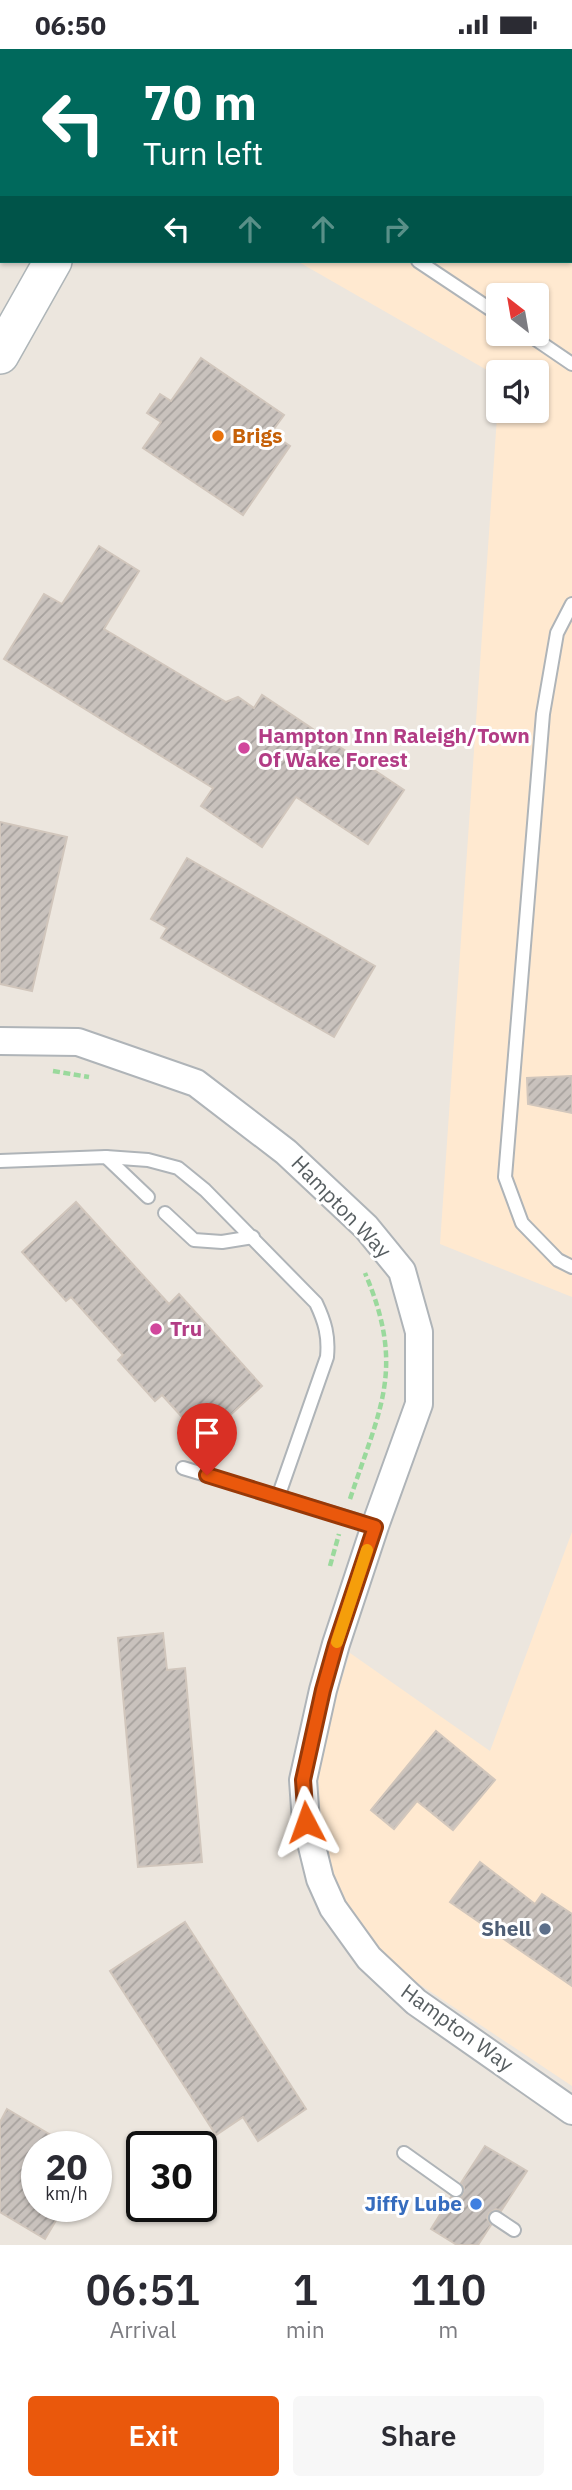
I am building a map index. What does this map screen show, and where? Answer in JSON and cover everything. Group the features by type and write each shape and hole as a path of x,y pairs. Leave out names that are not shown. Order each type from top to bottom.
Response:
{"street":[{"path":"0,355 52,263"},
{"name":"Hampton Way","path":"0,1041 78,1042 196,1083 286,1152 366,1227 402,1271 419,1332 419,1404 336,1644 303,1780 306,1822 320,1879 333,1908 361,1949 416,2002 572,2111"}],"lane":[{"path":"421,263 486,306"},
{"path":"547,347 572,364"},
{"path":"572,604 557,633 543,714 505,1177 522,1223 558,1260 572,1267"},
{"path":"0,1161 106,1157 148,1160 178,1168 205,1190 316,1303 325,1323 327,1357 278,1497"},
{"path":"106,1157 148,1197"},
{"path":"165,1213 194,1240 222,1243 253,1237"},
{"path":"183,1468 375,1527"},
{"path":"404,2153 456,2190"},
{"path":"496,2218 514,2230"}],"shaded area":[{"path":"300,263 572,263 572,1297 440,1244 497,423 549,423 549,360 486,360 486,370"},
{"path":"572,1532 572,2086 401,1972 367,1940 345,1904 329,1866 321,1820 318,1773 326,1729 350,1653 490,1751"}],"building":[{"path":"201,358 284,415 271,433 290,446 243,515 143,448 161,422 147,413 160,394 171,401"},
{"name":"Hampton Inn Raleigh/Town Of Wake Forest","path":"99,546 139,571 104,629 226,702 238,697 254,708 262,695 404,790 368,844 296,797 262,847 201,806 213,788 4,659 44,594 62,604"},
{"path":"0,822 67,837 32,991 0,984"},
{"path":"187,858 375,966 334,1037 161,938 167,928 151,919"},
{"path":"572,1076 572,1113 528,1104 527,1078"},
{"name":"Tru","path":"76,1202 169,1304 179,1294 262,1386 203,1440 162,1395 155,1401 118,1360 123,1355 71,1297 66,1301 22,1252"},
{"path":"163,1633 167,1670 185,1668 202,1862 138,1867 118,1638"},
{"path":"436,1731 495,1780 453,1830 417,1801 394,1829 371,1810"},
{"path":"480,1862 535,1904 542,1894 572,1914 572,1986 450,1902"},
{"path":"185,1922 306,2109 258,2141 243,2117 217,2134 110,1971"},
{"path":"7,2109 44,2131 21,2131 21,2222 55,2222 45,2239 0,2212 0,2122"},
{"name":"Jiffy Lube","path":"485,2146 527,2171 501,2211 496,2209 489,2213 487,2218 491,2225 478,2245 457,2245 431,2229 451,2197 459,2198 463,2194 464,2187 461,2183"}],"slow traffic":[{"path":"337,1642 367,1550"}],"place":[{"name":"Brigs","path":"218,436"},
{"name":"Hampton Inn Raleigh/Town Of Wake Forest","path":"244,748"},
{"name":"Tru","path":"156,1329"},
{"name":"Shell","path":"545,1929"},
{"name":"Jiffy Lube","path":"476,2204"}],"route":[{"path":"207,1475 375,1527 323,1690 303,1780 306,1822"}]}
